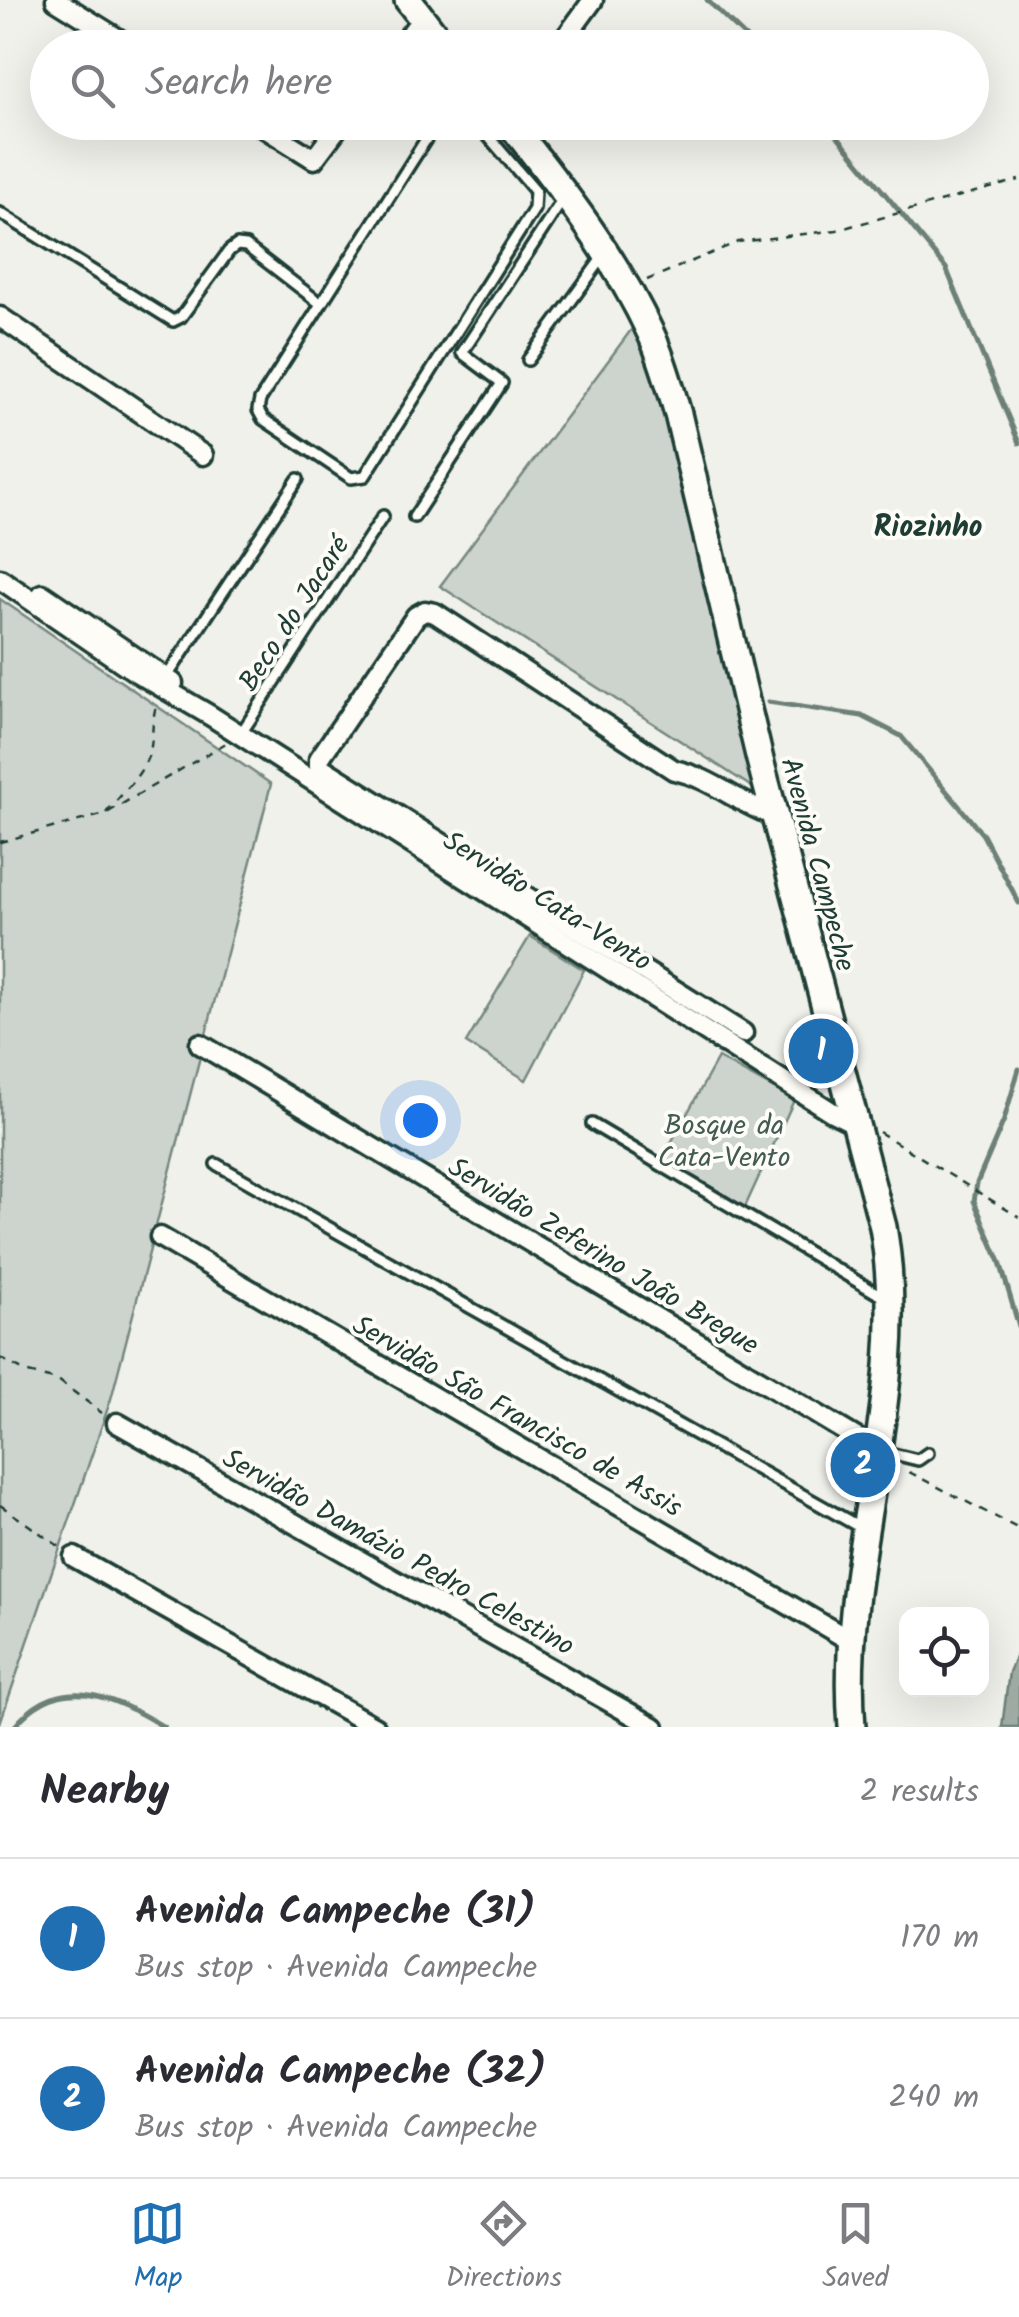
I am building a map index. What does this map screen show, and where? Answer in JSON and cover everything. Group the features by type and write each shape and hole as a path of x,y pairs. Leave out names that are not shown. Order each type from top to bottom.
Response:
{"main road":[{"path":"414,10 430,30"},
{"name":"Avenida Campeche","path":"514,140 566,194 606,253 653,338 678,414 775,816 883,1226 892,1302 890,1367 849,1640 852,1727"}],"street":[{"path":"56,0 104,30"},
{"path":"571,30 593,0"},
{"path":"284,140 314,159 328,140"},
{"path":"0,316 202,456"},
{"name":"Servidão Cata-Vento","path":"0,566 12,583 240,735 453,861 832,1112 858,1125"},
{"path":"743,1033 453,861 320,766 322,751 416,616 425,611 435,613 674,770 693,774 748,807 775,816"},
{"name":"Servidão Zeferino João Bregue","path":"200,1044 878,1451"},
{"name":"Servidão São Francisco de Assis","path":"160,1238 849,1640"},
{"name":"Servidão Damázio Pedro Celestino","path":"117,1423 654,1727"},
{"path":"74,1557 375,1727"}],"lane":[{"path":"426,140 260,400 258,410 263,419 359,480 366,476 534,209 535,192 510,140"},
{"path":"414,517 502,384 462,352 566,194"},
{"path":"0,213 173,322 237,246 246,246 321,304"},
{"path":"528,360 606,253"},
{"path":"163,682 298,479"},
{"name":"Beco do Jacaré","path":"240,735 383,516"},
{"path":"592,1124 892,1302"},
{"path":"216,1164 865,1531"},
{"path":"878,1451 918,1460 928,1453"}],"path":[{"path":"628,290 662,271 738,242 837,230 1019,180"},
{"path":"105,814 137,775 150,749 150,724 163,682"},
{"path":"0,842 105,814 240,735"},
{"path":"858,1125 876,1130 1019,1217"},
{"path":"1,1358 28,1373 58,1380 117,1423"},
{"path":"909,1472 1019,1529"},
{"path":"0,1505 74,1557"}],"green space":[{"path":"634,326 662,390 755,789 440,586"},
{"path":"0,599 271,784 111,1399 0,1723"},
{"path":"530,936 584,970 526,1080 466,1043"},
{"name":"Bosque da Cata-Vento","path":"718,1058 794,1100 745,1207 662,1159"}],"shaded area":[{"path":"1019,1648 1019,1727 1002,1727 1009,1672"}],"waterway":[{"path":"707,0 738,30"},
{"path":"841,140 946,268 1019,443"},
{"path":"768,702 862,716 901,736 983,835 1019,903"},
{"path":"1019,1069 974,1201 1000,1262 1019,1327"},
{"path":"14,1727 32,1710 68,1694 106,1699 164,1727"}],"place":[{"name":"Avenida Campeche (31)","path":"821,1051"},
{"name":"Avenida Campeche (32)","path":"863,1465"}],"district":[{"name":"Riozinho","path":"928,526"}]}
